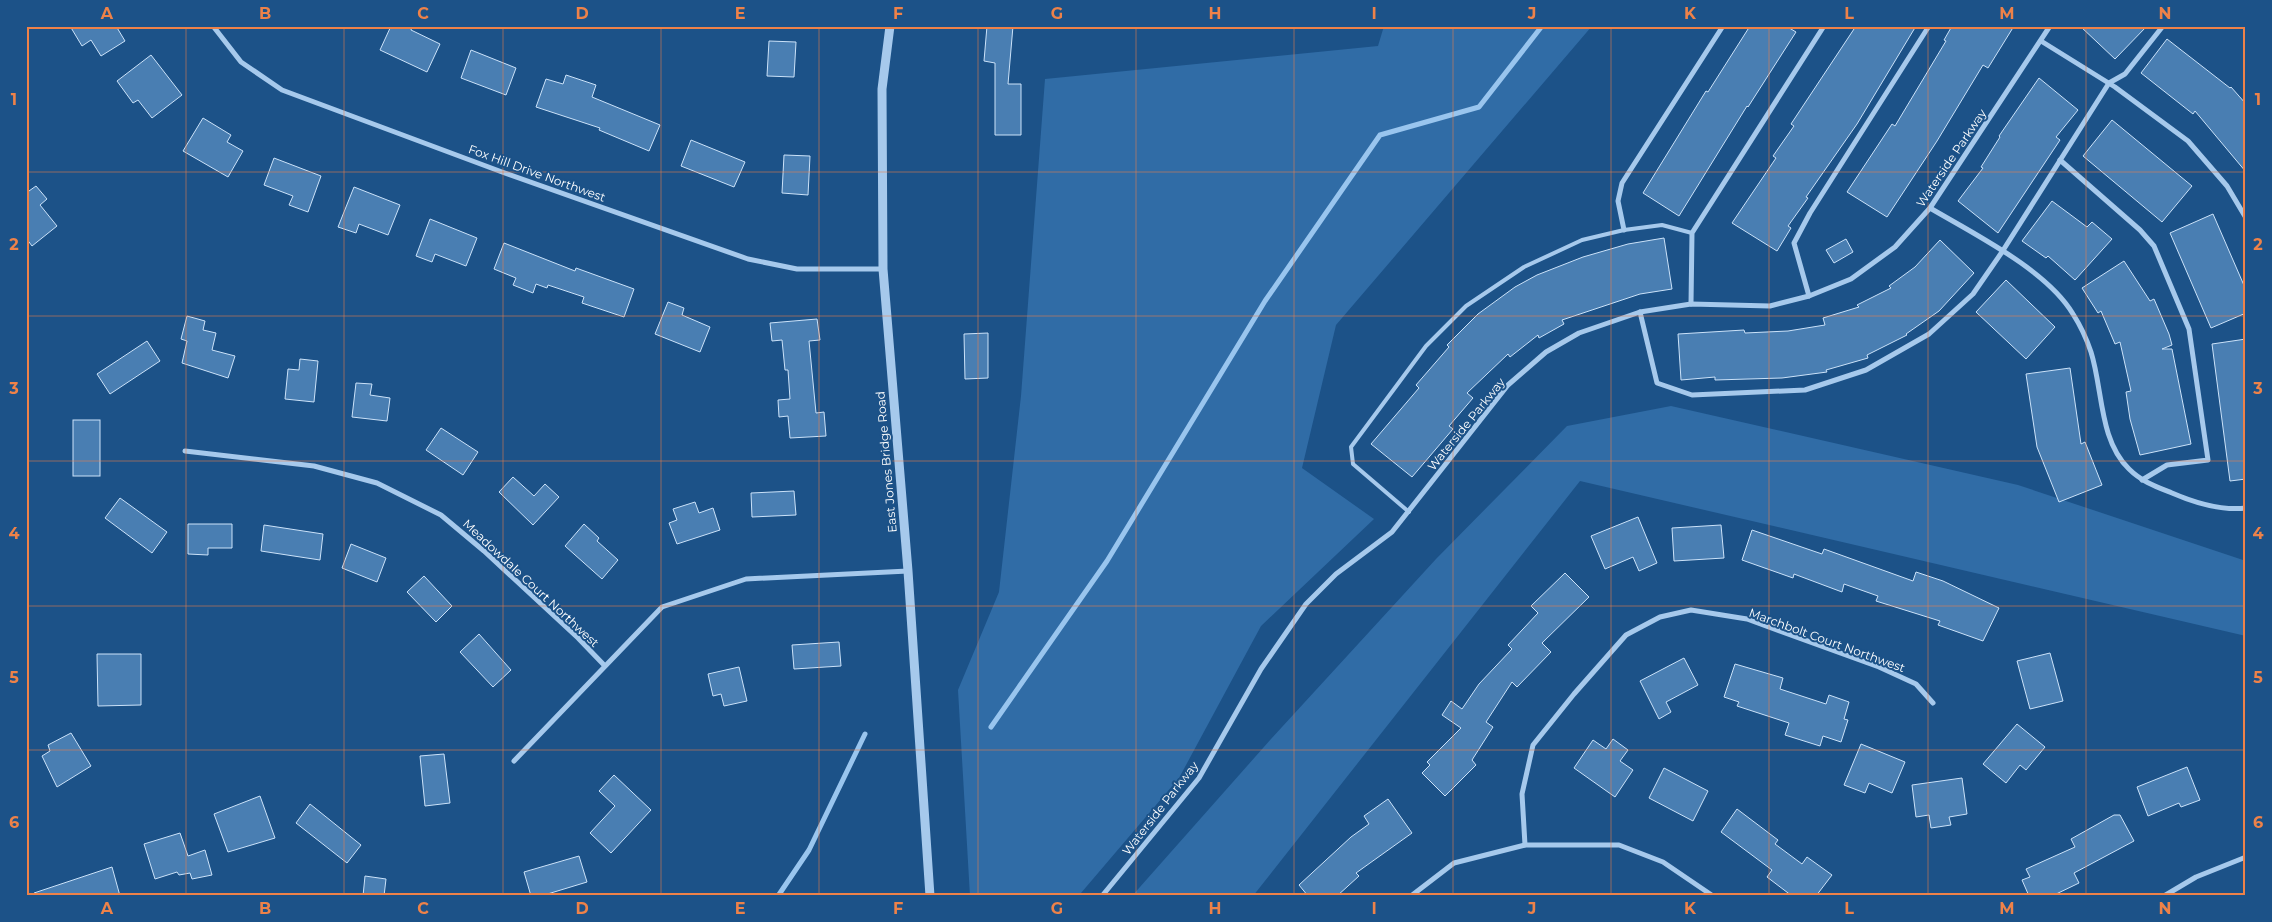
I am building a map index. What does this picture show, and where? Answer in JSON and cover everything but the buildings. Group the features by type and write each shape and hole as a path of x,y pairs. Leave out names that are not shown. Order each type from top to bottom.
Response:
{"street":[{"name":"Fox Hill Drive Northwest","path":"213,26 241,62 282,90 502,172 748,259 797,269 883,269"},
{"name":"East Jones Bridge Road","path":"890,26 882,89 883,269 908,571 930,896"},
{"path":"1624,230 1618,201 1622,183 1723,26"},
{"path":"1691,304 1692,234 1824,26"},
{"path":"1809,296 1794,243 1810,213 1929,26"},
{"name":"Waterside Parkway","path":"1102,896 1199,778 1261,669 1306,604 1336,574 1392,532 1508,385 1546,352 1579,333 1640,312 1691,304 1770,306 1809,296 1851,279 1895,247 1930,208 2050,26"},
{"path":"1640,312 1656,383 1692,395 1805,390 1866,370 1929,334 1972,294 2002,252 2109,83 2125,74 2163,26"},
{"path":"2041,41 2109,83 2188,141 2227,186 2246,218"},
{"path":"2060,160 2140,230 2154,246 2189,329 2208,460 2167,465 2142,480"},
{"path":"1930,208 2002,252 2048,284 2073,313 2091,352 2113,447 2128,469 2142,480 2192,502 2231,510 2246,508"},
{"name":"Meadowdale Court Northwest","path":"185,451 314,466 377,483 441,515 484,550 578,638 604,666"},
{"path":"514,761 662,607 746,579 908,571"},
{"name":"Marchbolt Court Northwest","path":"1525,845 1522,794 1533,745 1574,694 1626,635 1660,617 1691,610 1747,619 1879,667 1916,684 1933,703"},
{"path":"1411,896 1454,863 1525,845 1619,845 1663,862 1713,896"},
{"path":"2164,896 2196,877 2246,857"}],"lane":[{"path":"1409,512 1353,464 1351,447 1426,346 1466,306 1524,267 1582,240 1624,230 1662,225 1692,234"}],"shaded area":[{"path":"1384,26 1592,26 1336,325 1302,468 1374,519 1261,626 1179,778 1081,893 1076,896 970,896 958,690 999,592 1021,396 1045,79 1378,46"},
{"path":"1671,406 2018,485 2246,561 2246,636 1580,481 1253,896 1132,896 1271,739 1436,559 1567,426"}],"waterway":[{"path":"991,727 1107,561 1265,301 1380,135 1479,107 1542,26"},
{"path":"778,896 809,850 865,734"}]}
